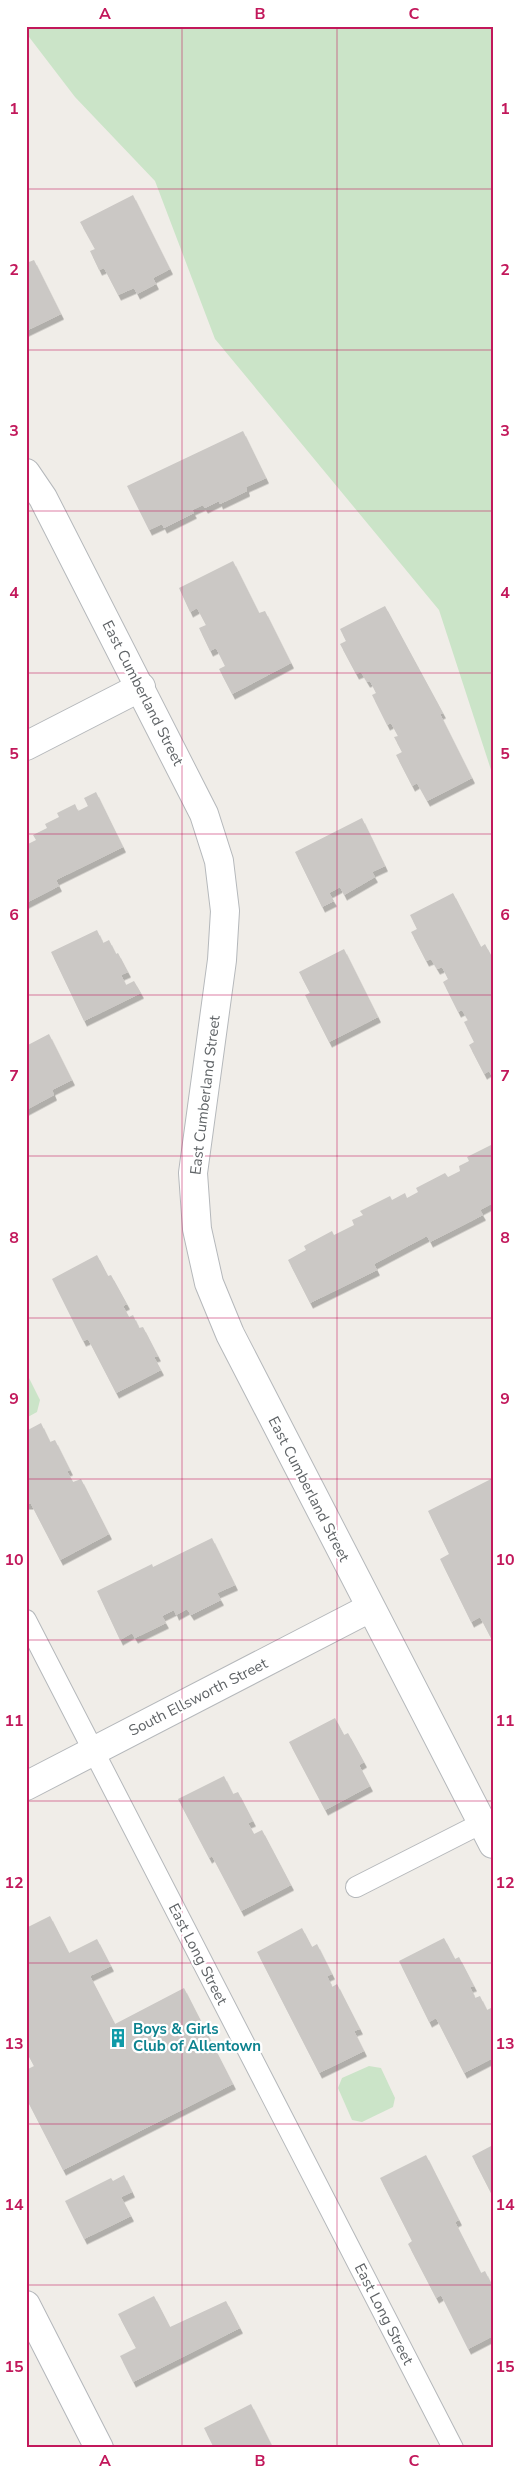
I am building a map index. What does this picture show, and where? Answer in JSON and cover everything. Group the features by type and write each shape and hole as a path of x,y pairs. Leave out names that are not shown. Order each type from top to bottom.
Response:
{"street":[{"name":"East Cumberland Street","path":"26,473 43,498 141,687 204,814 219,861 225,911 222,960 193,1173 196,1229 209,1283 230,1334 487,1834"},
{"path":"26,746 141,687"},
{"name":"South Ellsworth Street","path":"26,1786 370,1608"},
{"path":"26,2305 99,2448"}],"lane":[{"name":"East Long Street","path":"26,1620 453,2448"},
{"path":"356,1887 487,1834"}],"green space":[{"path":"26,26 493,26 493,776 439,610 215,339 155,181 75,97 26,33"},
{"path":"26,1372 40,1400 37,1412 26,1418"},
{"path":"369,2066 381,2068 395,2098 393,2107 362,2122 352,2120 338,2088 342,2078"}],"building":[{"path":"133,195 170,269 153,278 156,284 137,294 134,288 118,295 104,268 99,270 90,251 95,249 80,222"},
{"path":"26,256 29,262 34,260 61,314 26,331"},
{"path":"243,431 266,478 246,487 247,491 220,504 219,501 205,508 203,505 192,510 194,513 164,528 162,524 149,530 127,486"},
{"path":"233,561 259,613 265,611 291,663 232,694 219,669 225,666 216,648 210,651 199,628 206,625 197,608 190,612 179,588"},
{"path":"385,606 443,713 440,714 472,778 427,801 417,783 412,786 396,755 402,752 394,737 398,736 391,723 387,725 372,695 376,693 370,681 367,682 361,672 356,674 340,644 346,641 340,629"},
{"path":"96,792 123,847 56,880 59,886 26,903 26,845 36,840 33,835 47,828 45,824 59,817 57,813 75,804 78,811 88,806 84,798"},
{"path":"362,818 385,866 372,872 375,877 344,895 340,887 329,893 334,901 322,907 295,852"},
{"path":"453,893 481,947 485,944 493,959 493,1078 489,1071 484,1074 469,1045 474,1042 464,1022 468,1020 462,1010 458,1012 443,982 448,979 442,967 437,969 431,959 426,961 411,932 417,929 410,915"},
{"path":"97,930 103,943 109,940 116,954 118,953 128,972 121,975 126,985 134,981 141,993 84,1021 51,952"},
{"path":"344,949 378,1017 329,1042 305,995 310,993 299,972"},
{"path":"49,1034 72,1080 52,1090 54,1095 26,1110 26,1046"},
{"path":"493,1144 493,1203 480,1210 483,1215 430,1242 427,1236 374,1264 377,1270 310,1303 288,1260 306,1250 304,1246 332,1231 334,1235 354,1225 352,1220 363,1215 360,1211 390,1196 392,1200 405,1193 407,1198 418,1192 416,1188 445,1173 448,1177 460,1171 459,1166 469,1161 467,1157"},
{"path":"97,1255 108,1276 111,1275 127,1304 123,1306 129,1317 133,1315 139,1328 143,1327 158,1356 154,1357 161,1370 116,1393 88,1339 83,1341 52,1279"},
{"path":"41,1423 50,1442 55,1440 70,1470 67,1471 73,1482 81,1479 109,1534 60,1560 31,1504 26,1504 26,1431"},
{"path":"493,1478 493,1642 480,1617 471,1622 440,1559 449,1554 428,1511"},
{"path":"212,1538 235,1585 217,1593 221,1600 191,1615 187,1609 176,1615 174,1610 162,1616 166,1623 135,1638 132,1633 120,1640 97,1591 152,1564 153,1567"},
{"path":"335,1718 344,1735 348,1733 364,1762 359,1765 370,1786 325,1810 289,1742"},
{"path":"224,1776 233,1794 238,1792 253,1821 248,1823 254,1834 262,1830 291,1885 241,1911 212,1856 209,1858 178,1799"},
{"name":"Boys & Girls Club of Allentown","path":"50,1916 69,1953 97,1939 111,1966 90,1976 115,2024 184,1988 233,2084 63,2170 26,2098 26,2070 34,2066 26,2051 26,1928"},
{"path":"302,1928 312,1947 317,1944 332,1974 327,1976 332,1987 337,1984 360,2029 354,2031 364,2051 319,2073 257,1952"},
{"path":"444,1938 455,1959 459,1957 474,1986 470,1987 475,1998 480,1996 487,2010 491,2008 493,2013 493,2058 464,2073 436,2018 429,2022 399,1961"},
{"path":"493,2145 493,2197 472,2156"},
{"path":"426,2155 459,2220 455,2222 481,2273 485,2271 493,2287 493,2336 468,2349 441,2295 436,2298 408,2244 412,2241 380,2178"},
{"path":"124,2175 132,2192 121,2197 131,2216 84,2239 65,2201 111,2178 113,2181"},
{"path":"154,2296 170,2327 226,2301 240,2328 133,2382 120,2356 136,2348 118,2314"},
{"path":"251,2404 273,2448 214,2448 204,2428"}],"place":[{"name":"Boys & Girls Club of Allentown","path":"118,2038"}]}
